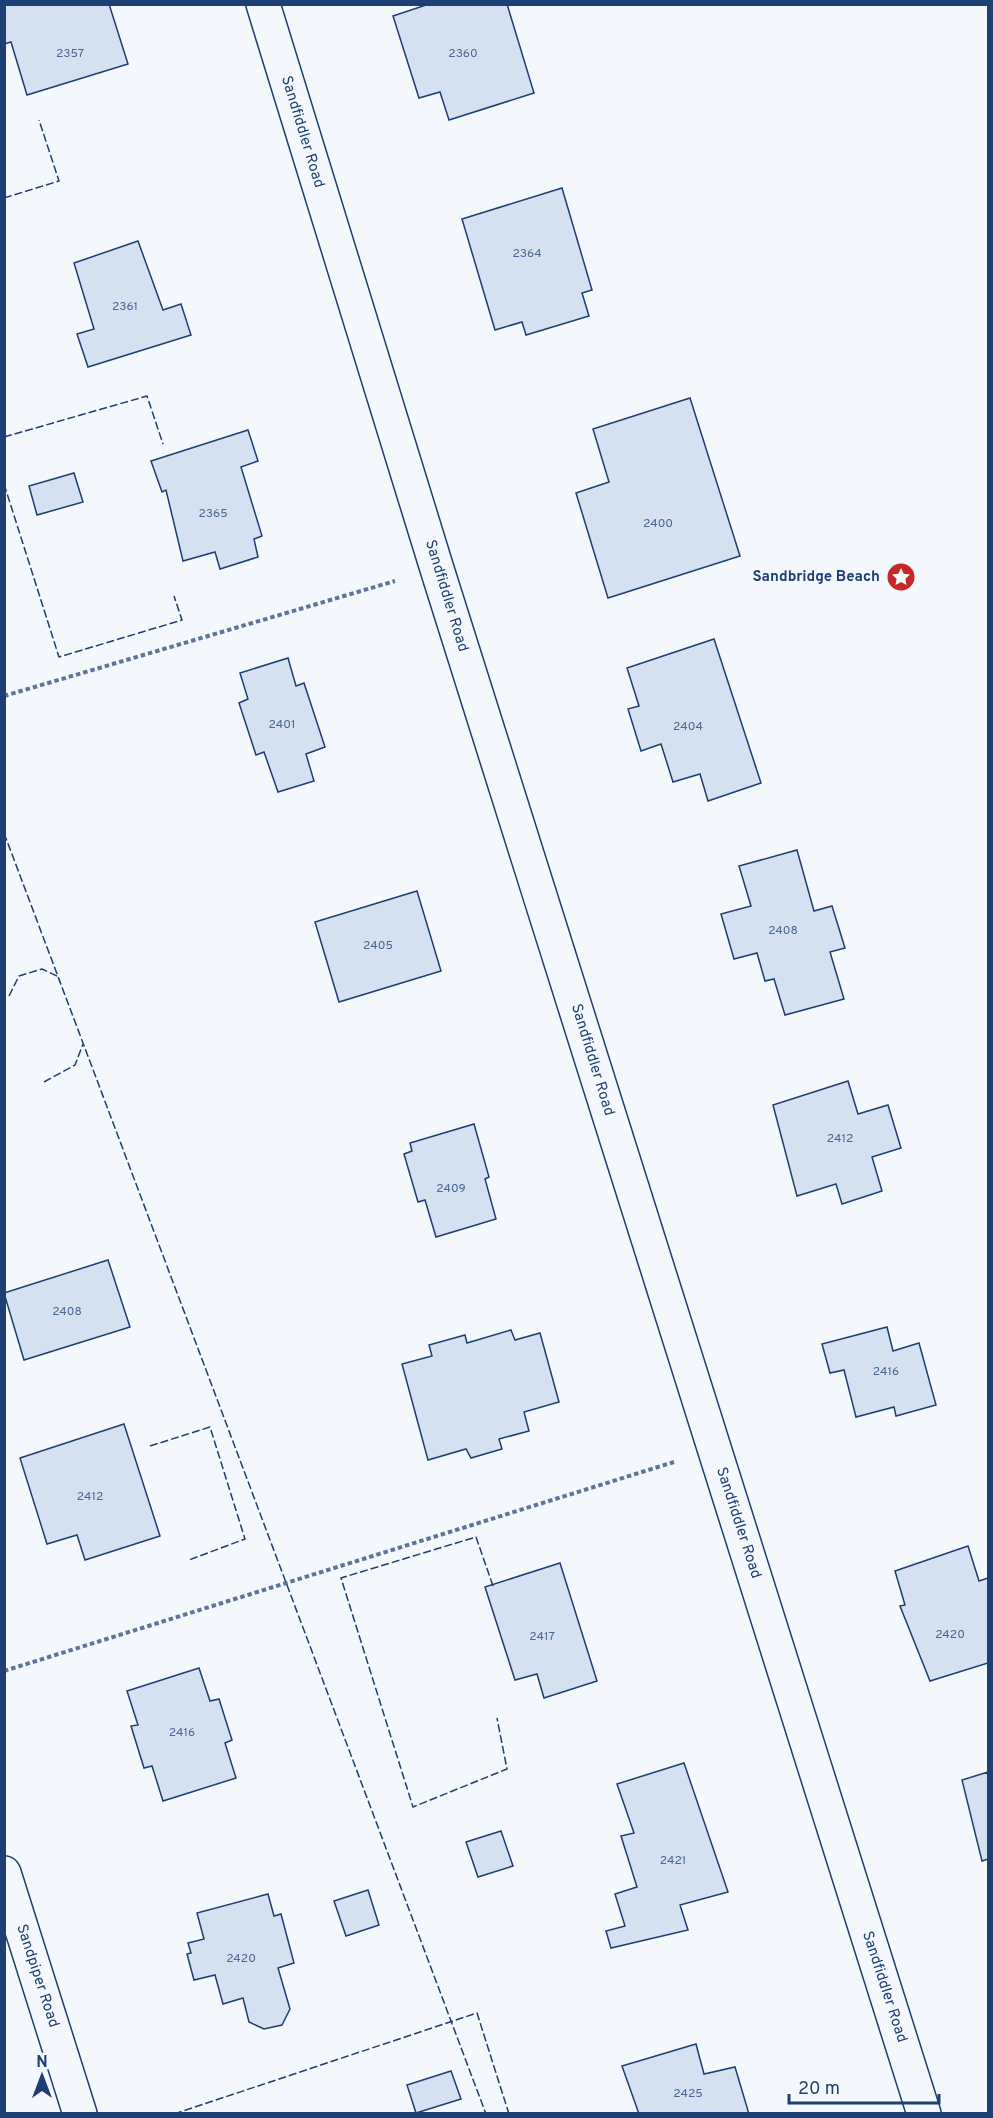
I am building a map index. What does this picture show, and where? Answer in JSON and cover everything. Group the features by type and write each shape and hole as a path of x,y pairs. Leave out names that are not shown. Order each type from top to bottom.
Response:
{"street":[{"name":"Sandfiddler Road","path":"263,4 437,568 924,2114"},
{"name":"Sandpiper Road","path":"4,1873 13,1927 80,2114"}],"path":[{"path":"4,696 437,568"},
{"path":"4,1671 714,1449"}],"building":[{"path":"4,4 109,4 128,64 27,95 11,42 4,44"},
{"path":"429,4 507,4 534,93 449,120 440,92 419,98 393,16"},
{"path":"562,188 592,290 582,293 589,316 526,335 522,322 495,330 462,219"},
{"path":"138,241 163,310 181,304 191,335 88,367 77,334 94,329 74,263"},
{"path":"690,398 740,556 608,598 576,493 609,482 593,429"},
{"path":"248,430 258,461 241,467 262,536 254,539 258,557 220,569 215,552 183,561 166,490 162,492 151,461"},
{"path":"74,473 83,502 37,515 29,486"},
{"path":"714,639 761,783 708,801 700,774 673,782 661,744 641,751 628,709 639,706 627,668"},
{"path":"288,658 296,686 304,683 325,747 306,754 314,781 278,792 264,752 256,755 239,703 248,699 240,673"},
{"path":"797,850 814,911 832,906 845,948 830,952 844,999 785,1015 774,979 765,981 757,953 734,959 721,914 751,906 739,866"},
{"path":"417,891 441,971 339,1002 315,922"},
{"path":"848,1081 858,1114 888,1105 901,1148 872,1157 882,1191 842,1204 836,1184 797,1196 773,1105"},
{"path":"474,1124 489,1177 485,1179 496,1219 436,1237 425,1200 418,1202 404,1154 412,1151 410,1143"},
{"path":"108,1260 130,1327 24,1360 4,1293"},
{"path":"887,1327 893,1351 919,1343 936,1405 896,1416 894,1407 856,1417 844,1370 830,1373 822,1344"},
{"path":"511,1330 515,1340 540,1333 559,1402 524,1412 529,1431 499,1439 502,1449 471,1458 466,1449 428,1460 402,1364 432,1356 429,1345 465,1335 467,1343"},
{"path":"124,1424 160,1536 85,1560 77,1535 47,1544 20,1458"},
{"path":"968,1546 979,1581 988,1578 988,1663 930,1681 900,1606 905,1605 895,1571"},
{"path":"560,1563 597,1681 544,1698 537,1674 515,1680 485,1587"},
{"path":"199,1668 210,1701 219,1699 232,1740 225,1743 236,1778 163,1801 152,1766 144,1768 131,1726 138,1725 127,1691"},
{"path":"684,1763 728,1892 680,1905 688,1930 611,1948 606,1931 625,1926 615,1894 637,1887 621,1836 634,1833 617,1784"},
{"path":"988,1772 988,1859 982,1861 962,1780"},
{"path":"501,1831 513,1866 478,1877 466,1842"},
{"path":"368,1890 379,1925 346,1936 334,1901"},
{"path":"268,1894 274,1916 281,1914 294,1963 278,1968 290,2009 282,2025 264,2029 249,2022 243,1998 223,2004 215,1975 194,1980 187,1954 191,1953 188,1943 204,1939 197,1913"},
{"path":"696,2044 704,2074 735,2067 749,2114 639,2114 622,2066"},
{"path":"451,2071 461,2099 416,2113 407,2085"}],"fence":[{"path":"4,198 59,181 39,120"},
{"path":"4,437 147,396 163,444"},
{"path":"4,484 59,657 182,620 174,596"},
{"path":"4,833 486,2114"},
{"path":"9,996 19,976 42,969 59,977"},
{"path":"44,1082 75,1065 83,1044"},
{"path":"150,1446 210,1427 245,1539 189,1560"},
{"path":"493,1586 476,1537 341,1578 413,1807 507,1769 497,1718"},
{"path":"174,2114 477,2013 509,2114"}],"place":[{"name":"Sandbridge Beach","path":"901,577"}]}
